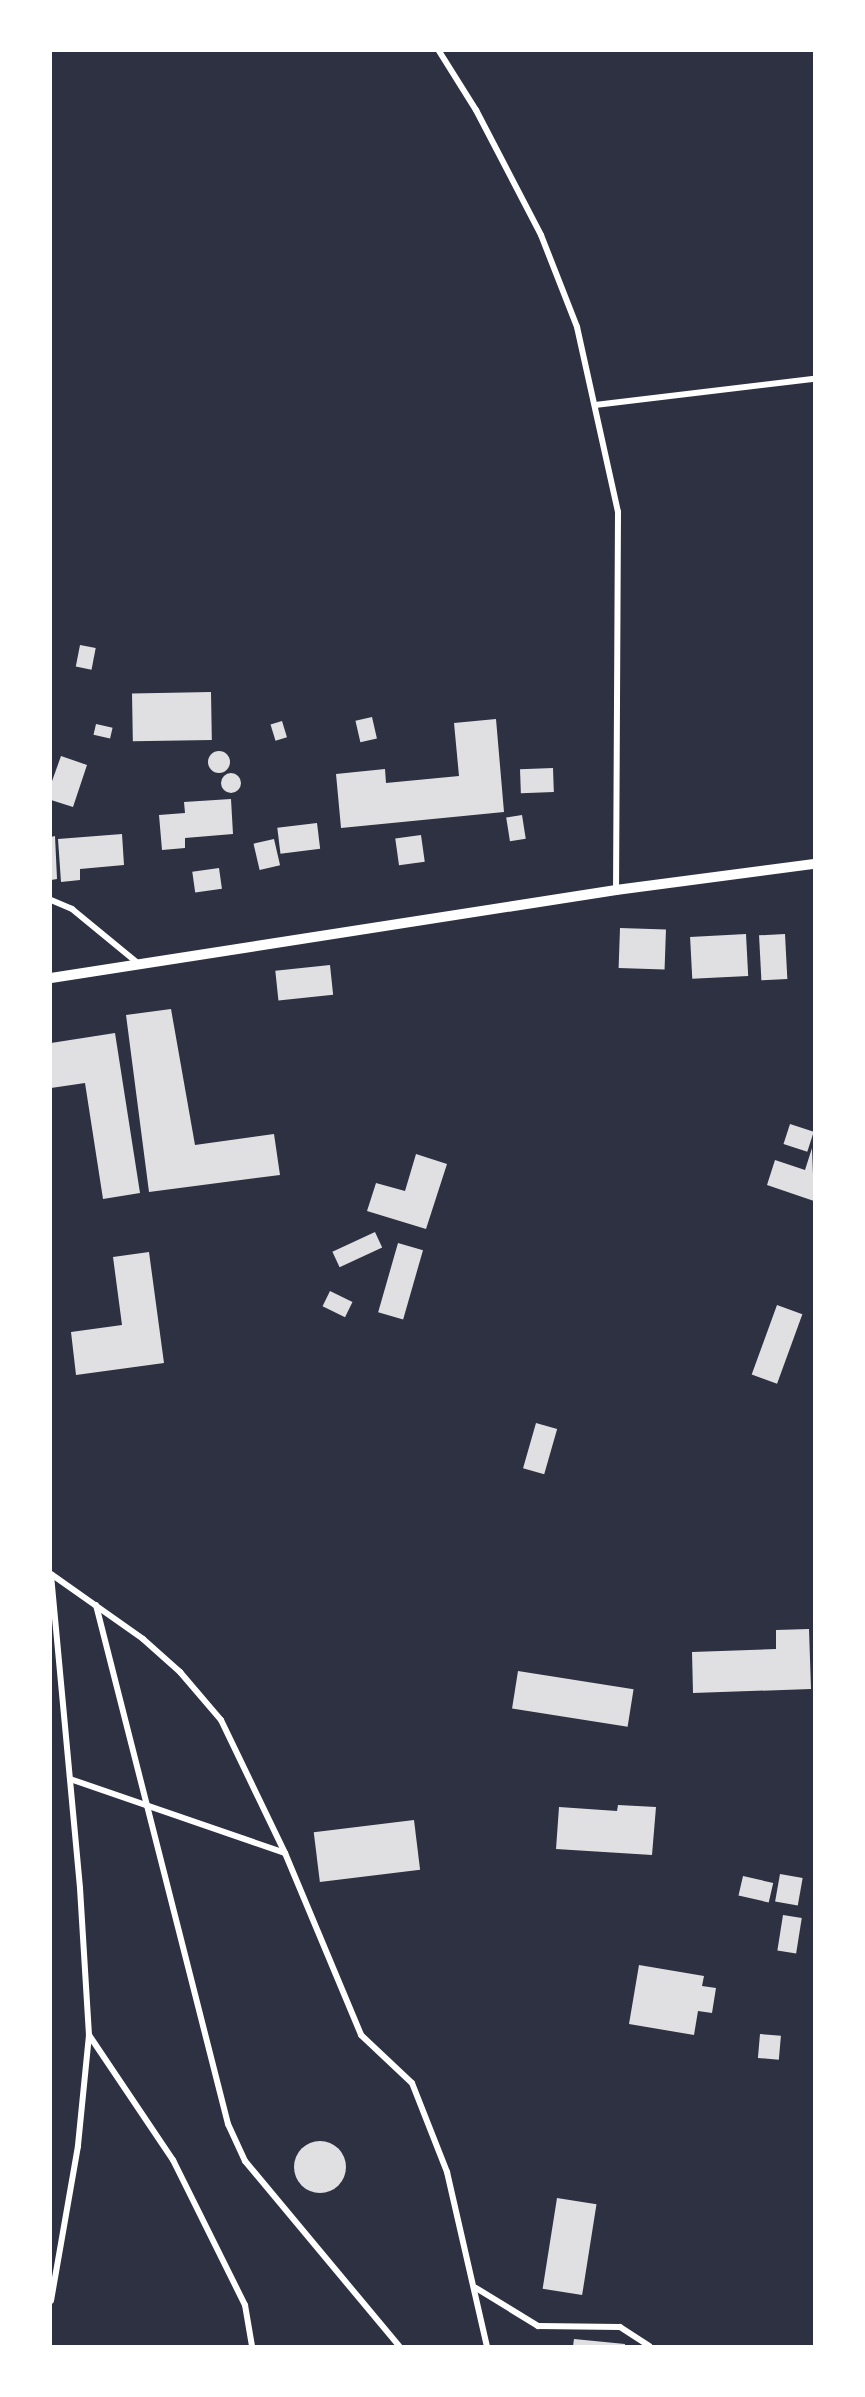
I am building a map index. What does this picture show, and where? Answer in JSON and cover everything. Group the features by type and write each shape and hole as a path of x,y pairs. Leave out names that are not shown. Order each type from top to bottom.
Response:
{"street":[{"path":"439,51 476,110 541,235 577,327 618,512 616,890"},
{"path":"595,405 814,379"},
{"path":"51,978 616,890 814,864"},
{"path":"51,900 72,909 139,964"},
{"path":"51,1574 96,1604 180,1672 221,1720 285,1853 361,2035 412,2083 447,2172 476,2288 487,2346"},
{"path":"51,1574 70,1779 89,2035 78,2146 51,2301"},
{"path":"96,1604 228,2124 241,2152 271,2194 399,2346"},
{"path":"70,1779 146,1803 285,1853"},
{"path":"89,2035 173,2160 245,2305 252,2346"},
{"path":"476,2288 538,2326 620,2327 649,2346"}],"building":[{"path":"80,645 96,648 92,670 76,667"},
{"path":"211,692 212,740 133,741 132,693"},
{"path":"372,717 377,738 360,742 355,721"},
{"path":"496,719 504,812 341,828 336,774 385,769 386,783 459,776 454,723"},
{"path":"282,721 287,737 275,741 271,725"},
{"path":"96,724 113,728 110,739 94,735"},
{"path":"219,751 227,754 230,762 227,770 219,773 211,770 208,762 211,754"},
{"path":"61,756 87,765 73,807 51,800 51,784"},
{"path":"553,768 554,792 521,793 520,769"},
{"path":"231,773 238,776 241,783 238,790 231,793 224,790 221,783 224,776"},
{"path":"231,799 233,834 185,838 185,848 162,850 159,815 185,813 184,802"},
{"path":"522,815 526,839 510,841 506,818"},
{"path":"317,823 320,849 280,854 277,828"},
{"path":"122,834 124,865 80,869 80,880 61,882 58,839"},
{"path":"421,835 425,862 399,865 395,839"},
{"path":"55,836 57,879 51,880 51,837"},
{"path":"274,839 280,865 260,870 254,844"},
{"path":"219,868 222,889 195,893 192,872"},
{"path":"620,928 666,930 665,970 619,968"},
{"path":"746,934 748,976 692,979 690,937"},
{"path":"785,934 787,979 761,980 759,935"},
{"path":"330,965 333,995 278,1001 275,971"},
{"path":"171,1009 195,1145 274,1134 280,1175 149,1192 126,1015"},
{"path":"115,1033 140,1193 103,1199 85,1083 51,1088 51,1043"},
{"path":"790,1124 814,1132 807,1152 784,1144"},
{"path":"812,1148 814,1201 767,1185 775,1160 805,1170"},
{"path":"416,1154 447,1164 426,1229 367,1211 376,1183 405,1191"},
{"path":"375,1232 382,1247 340,1267 332,1252"},
{"path":"398,1243 423,1250 403,1319 378,1312"},
{"path":"149,1252 164,1363 76,1375 71,1332 122,1325 113,1257"},
{"path":"330,1291 352,1302 345,1317 323,1306"},
{"path":"777,1305 802,1314 777,1384 752,1375"},
{"path":"536,1423 557,1429 544,1474 523,1468"},
{"path":"809,1629 811,1689 693,1693 692,1652 776,1649 776,1630"},
{"path":"518,1671 634,1689 628,1727 512,1709"},
{"path":"618,1805 656,1807 652,1855 556,1849 559,1807 617,1811"},
{"path":"414,1820 420,1870 320,1882 314,1832"},
{"path":"780,1874 803,1878 798,1906 775,1902"},
{"path":"743,1876 773,1883 769,1902 739,1895"},
{"path":"783,1915 802,1918 796,1954 777,1951"},
{"path":"639,1965 704,1976 702,1986 716,1988 712,2013 698,2011 694,2035 629,2024"},
{"path":"760,2034 781,2036 779,2060 758,2058"},
{"path":"320,2141 334,2145 342,2153 346,2167 342,2181 334,2189 320,2193 306,2189 298,2181 294,2167 298,2153 306,2145"},
{"path":"557,2198 597,2204 582,2295 543,2289"},
{"path":"574,2339 625,2344 625,2346 573,2346"}]}
